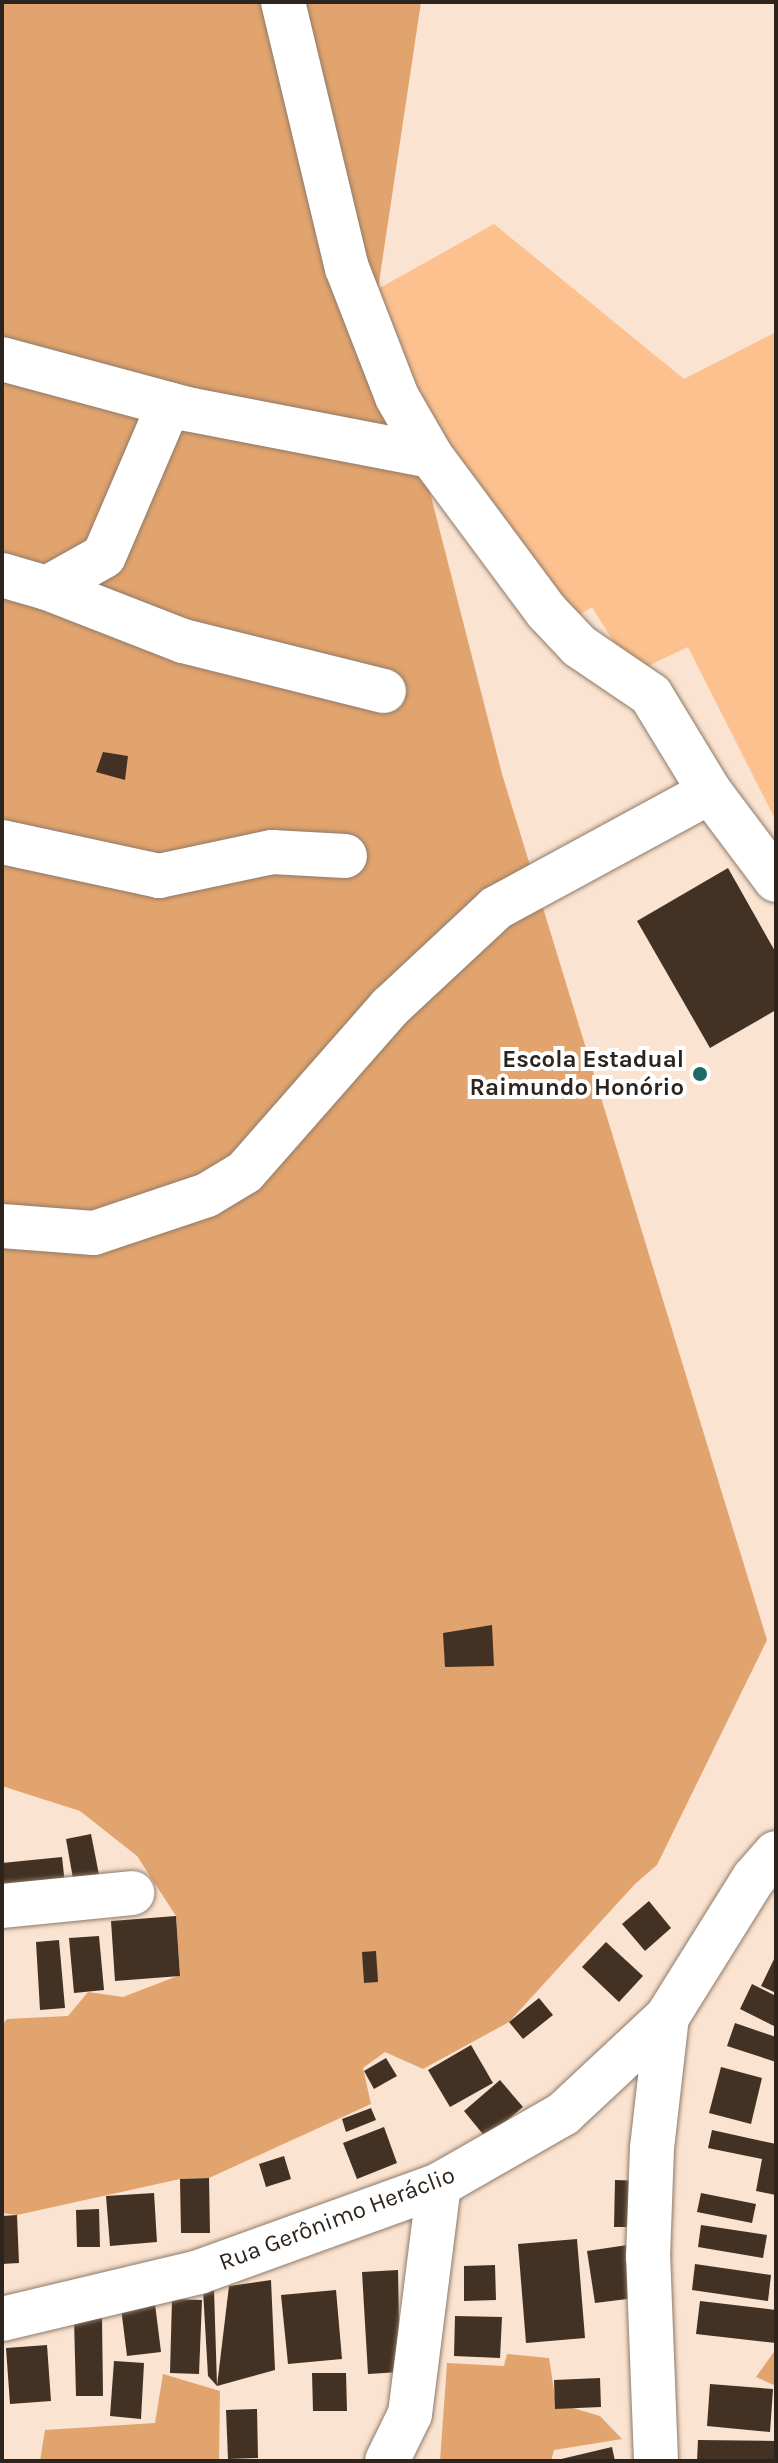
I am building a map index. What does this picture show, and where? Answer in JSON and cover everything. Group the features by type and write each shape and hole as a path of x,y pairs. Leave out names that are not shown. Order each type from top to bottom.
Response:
{"street":[{"path":"283,2 347,268 397,397 431,456 547,612 579,646 651,695 710,792 776,880"},
{"path":"2,359 169,404 431,456"},
{"path":"47,588 104,556 169,404"},
{"path":"2,575 47,588 183,641 384,691"},
{"path":"2,1226 94,1233 207,1195 245,1172 390,1007 496,908 710,792"},
{"path":"2,842 159,876 272,852 345,856"},
{"name":"Rua Gerônimo Heráclio","path":"2,2319 199,2272 439,2185 563,2114 667,2017 754,1878 776,1853"},
{"path":"2,1906 132,1893"},
{"path":"656,2461 648,2257 652,2148 667,2017"},
{"path":"387,2461 410,2414 439,2185"}],"shaded area":[{"path":"2,2 421,2 378,289 502,774 767,1640 657,1865 635,1884 509,2022 423,2069 385,2052 363,2068 371,2104 209,2178 180,2179 17,2215 2,2213 2,2025 7,2019 68,2016 88,1992 123,1997 180,1975 176,1916 137,1856 80,1811 2,1786"},
{"path":"494,224 684,379 776,332 776,821 688,647 633,673 592,607 568,622 413,403 378,289"},
{"path":"776,2349 776,2386 756,2377"},
{"path":"507,2354 549,2358 556,2403 600,2416 622,2439 554,2450 551,2461 440,2461 447,2363 504,2366"},
{"path":"163,2374 220,2391 219,2461 40,2461 45,2430 155,2423"}],"building":[{"path":"103,752 128,756 125,780 96,772"},
{"path":"728,868 776,953 776,1010 710,1048 637,921"},
{"path":"492,1625 494,1666 445,1667 443,1633"},
{"path":"91,1834 101,1885 75,1890 66,1839"},
{"path":"62,1857 66,1893 5,1899 2,1863"},
{"path":"649,1901 671,1928 645,1951 622,1924"},
{"path":"176,1916 180,1976 115,1981 111,1921"},
{"path":"99,1936 104,1990 74,1993 69,1938"},
{"path":"59,1940 65,2008 40,2010 36,1942"},
{"path":"606,1942 643,1976 619,2002 582,1967"},
{"path":"376,1951 378,1982 364,1983 362,1952"},
{"path":"776,1955 776,1993 761,1986"},
{"path":"752,1984 776,1996 776,2027 740,2009"},
{"path":"539,1998 553,2015 523,2039 509,2022"},
{"path":"735,2023 776,2037 776,2062 727,2046"},
{"path":"471,2045 493,2083 450,2107 428,2070"},
{"path":"386,2058 397,2076 374,2089 364,2071"},
{"path":"721,2067 762,2078 751,2124 709,2113"},
{"path":"500,2080 523,2107 486,2138 464,2111"},
{"path":"371,2108 376,2120 346,2132 342,2119"},
{"path":"384,2127 397,2163 357,2179 343,2143"},
{"path":"712,2130 776,2144 776,2195 756,2191 762,2159 708,2148"},
{"path":"284,2156 291,2179 266,2187 259,2164"},
{"path":"209,2178 210,2233 181,2233 180,2179"},
{"path":"615,2180 646,2181 644,2227 614,2227"},
{"path":"154,2193 157,2242 110,2246 106,2196"},
{"path":"701,2193 756,2204 752,2223 697,2212"},
{"path":"99,2209 100,2247 77,2247 76,2210"},
{"path":"17,2215 19,2263 2,2264 2,2216"},
{"path":"701,2225 767,2235 763,2258 698,2247"},
{"path":"577,2239 585,2338 526,2343 518,2244"},
{"path":"641,2243 643,2297 595,2303 587,2251"},
{"path":"695,2264 771,2275 768,2301 692,2290"},
{"path":"495,2265 496,2300 464,2301 464,2266"},
{"path":"398,2270 400,2372 368,2374 362,2272"},
{"path":"271,2280 275,2370 217,2386 229,2286"},
{"path":"203,2290 214,2290 217,2386 208,2376"},
{"path":"336,2290 342,2359 288,2364 281,2295"},
{"path":"154,2296 161,2352 127,2356 120,2300"},
{"path":"172,2299 202,2300 199,2374 170,2373"},
{"path":"700,2301 776,2310 776,2343 696,2334"},
{"path":"455,2316 502,2317 500,2358 454,2356"},
{"path":"102,2318 103,2396 76,2396 74,2319"},
{"path":"47,2345 51,2401 10,2404 6,2348"},
{"path":"114,2361 144,2363 141,2419 110,2416"},
{"path":"312,2373 346,2373 347,2411 313,2411"},
{"path":"600,2378 601,2407 555,2409 554,2380"},
{"path":"710,2384 773,2389 770,2432 707,2426"},
{"path":"257,2409 258,2458 228,2459 226,2410"},
{"path":"698,2440 776,2441 776,2461 697,2461"},
{"path":"612,2447 615,2461 557,2461 557,2460"}],"place":[{"name":"Escola Estadual Raimundo Honório","path":"700,1074"}]}
